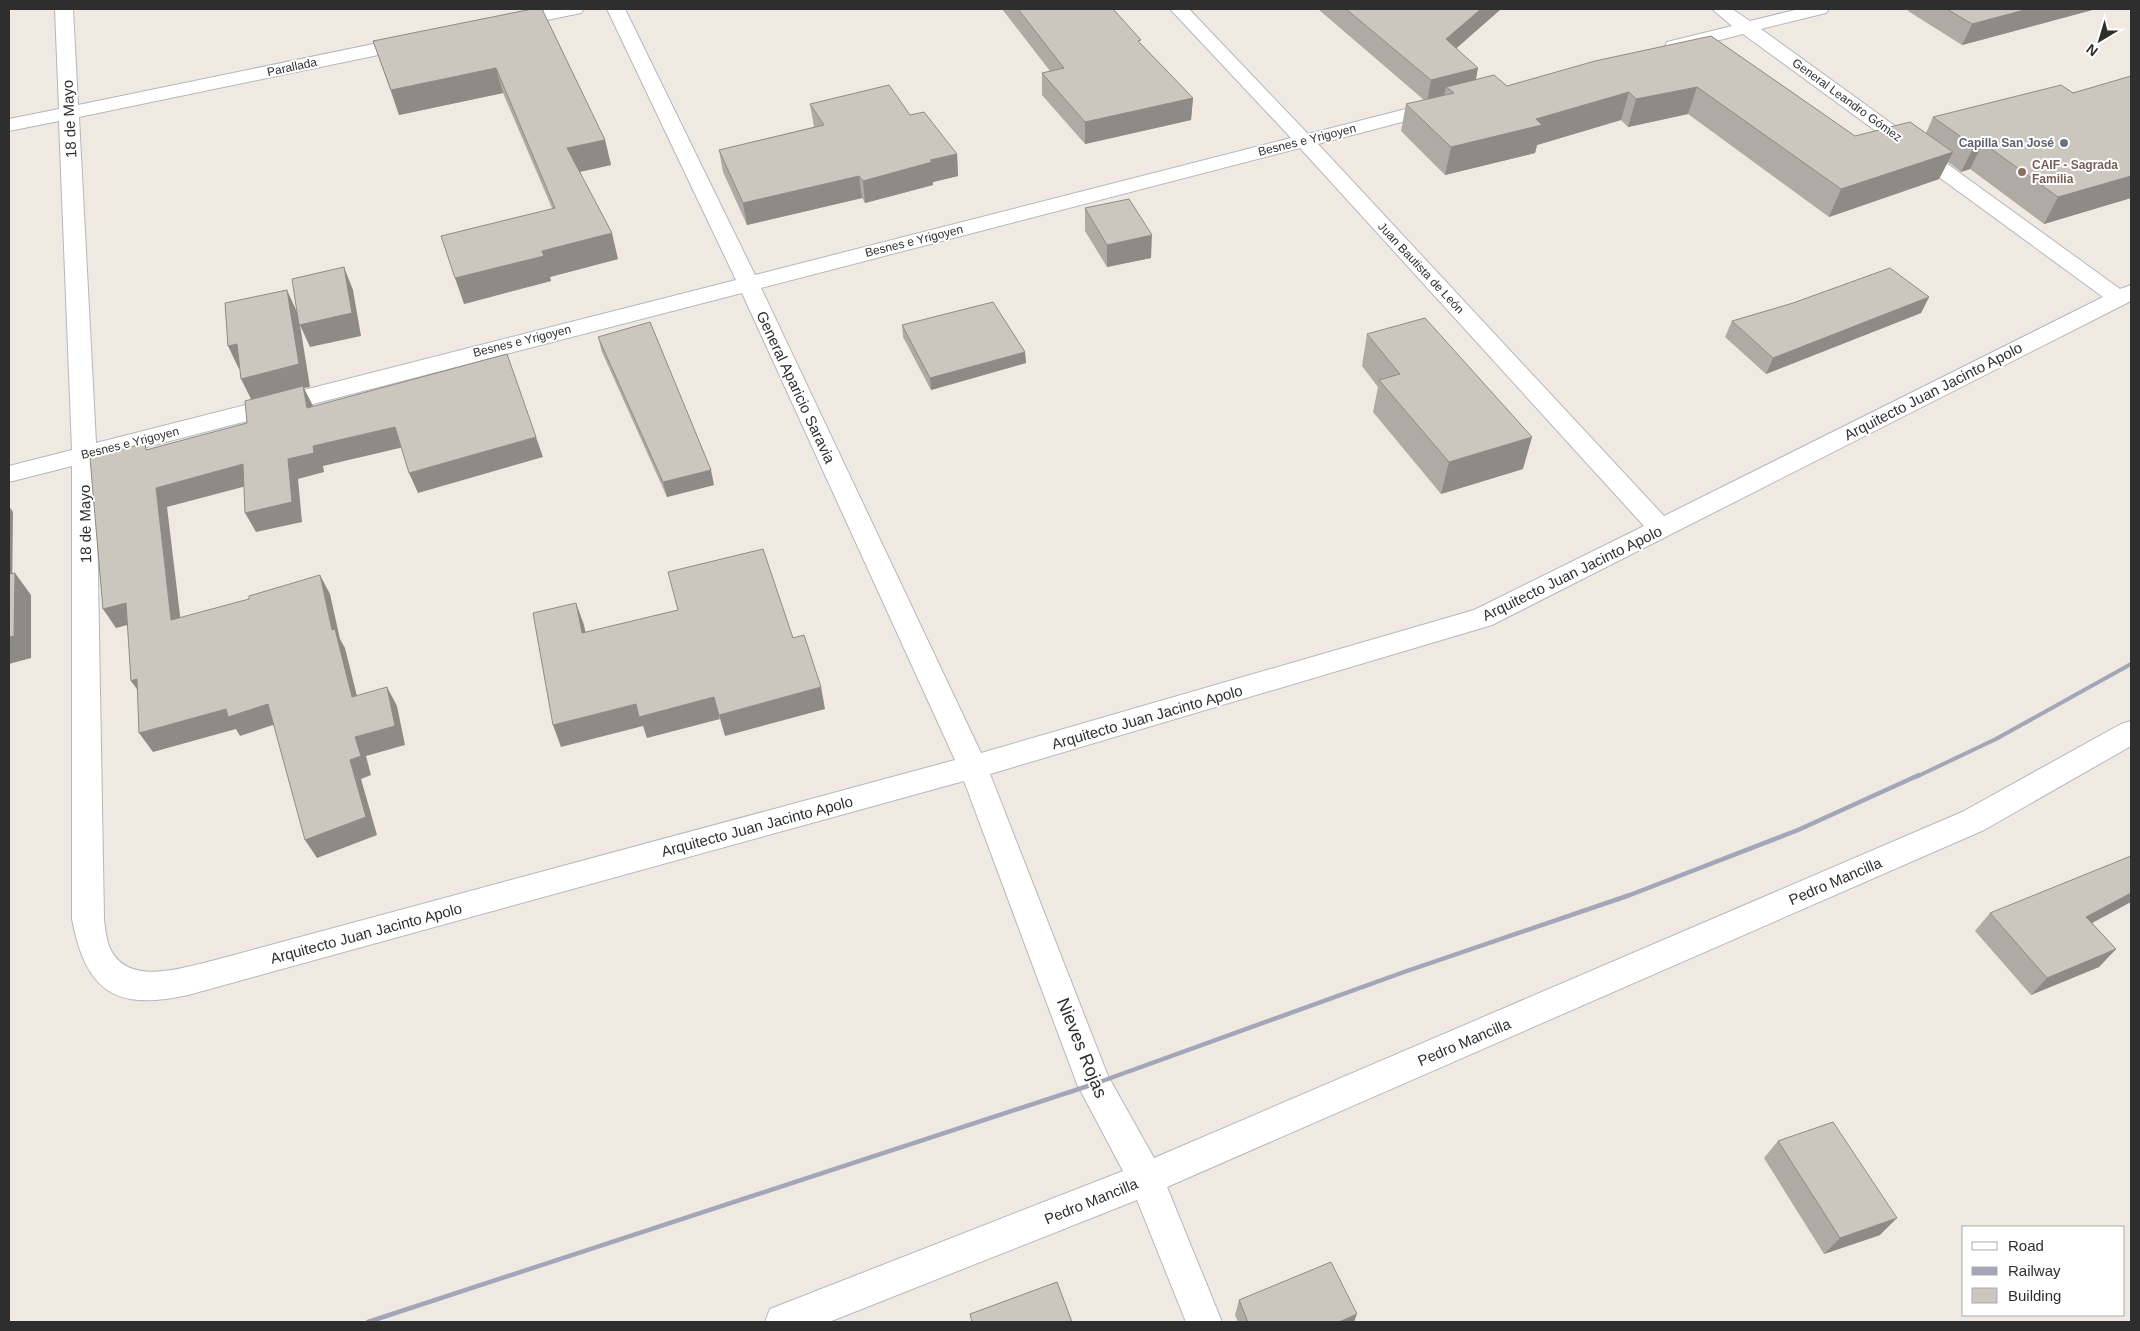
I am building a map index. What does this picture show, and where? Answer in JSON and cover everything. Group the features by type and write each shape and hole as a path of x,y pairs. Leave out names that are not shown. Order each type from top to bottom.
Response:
{"street":[{"name":"18 de Mayo","path":"64,9 84,454 88,919 94,949 110,974"},
{"path":"488,27 575,9"},
{"name":"General Aparicio Saravia","path":"616,9 748,283 973,767"},
{"name":"Juan Bautista de León","path":"1180,9 1661,529"},
{"name":"General Leandro Gómez","path":"1721,9 2125,295"},
{"path":"1650,52 1820,9"},
{"name":"Parallada","path":"9,125 429,39"},
{"name":"Besnes e Yrigoyen","path":"9,474 1458,101"},
{"name":"Arquitecto Juan Jacinto Apolo","path":"110,974 140,988 170,985 973,767 1484,618 2125,295"},
{"name":"Pedro Mancilla","path":"783,1322 1146,1179 1973,821 2131,732"},
{"name":"Nieves Rojas","path":"973,767 1094,1084 1146,1179 1204,1322"}],"building":[{"path":"532,9 542,9 605,140 567,148 612,233 542,251 544,256 455,278 441,236 555,208 496,68 391,90 373,41"},
{"path":"1018,9 1113,9 1141,40 1138,41 1193,98 1085,122 1042,73 1064,68"},
{"path":"1346,9 1481,9 1446,39 1478,68 1431,80"},
{"path":"1947,9 2028,9 1972,24"},
{"path":"1711,36 1855,136 1910,122 1953,152 1841,189 1697,87 1636,99 1629,92 1536,119 1542,125 1451,147 1406,104 1454,93 1446,87 1494,75 1507,86 1595,61"},
{"path":"2131,76 2131,176 2058,197 1983,143 1974,146 1933,117 2061,85 2073,93"},
{"path":"889,85 910,115 924,112 957,154 930,160 932,162 863,181 859,176 743,203 719,150 824,125 810,104"},
{"path":"1129,199 1152,235 1107,245 1085,208"},
{"path":"344,267 352,313 299,325 292,279"},
{"path":"1890,268 1929,297 1773,358 1732,321 1793,303"},
{"path":"287,290 299,364 241,379 237,344 228,346 225,303"},
{"path":"993,302 1025,352 930,378 902,325"},
{"path":"1425,318 1532,437 1449,462 1379,380 1400,374 1367,334"},
{"path":"650,322 711,470 663,482 598,337"},
{"path":"507,354 536,437 409,473 395,427 313,446 314,453 288,459 292,502 245,513 243,464 156,488 171,620 249,599 249,596 320,575 332,630 335,629 352,697 387,687 395,726 355,737 361,756 350,760 366,817 305,840 268,704 228,717 226,709 139,733 137,679 131,681 126,603 103,609 90,458 145,443 146,450 247,423 245,401 303,386 307,408"},
{"path":"763,549 793,638 804,635 821,687 719,715 714,697 639,717 636,704 553,725 533,613 576,603 582,633 678,610 668,572"},
{"path":"15,573 14,636 9,637 9,574"},
{"path":"2131,856 2131,893 2086,917 2116,949 2047,978 1990,913"},
{"path":"1833,1122 1897,1218 1840,1238 1778,1141"},
{"path":"1331,1262 1357,1314 1339,1322 1248,1322 1239,1300"},
{"path":"1057,1282 1072,1322 972,1322 970,1314"}],"railway":[{"path":"1916,777 1996,739 2131,664"},
{"path":"368,1322 1094,1084 1404,972 1630,895 1798,830 1919,775"}],"place":[{"name":"Capilla San José","path":"2064,143"},
{"name":"CAIF - Sagrada Familia","path":"2022,172"}]}
